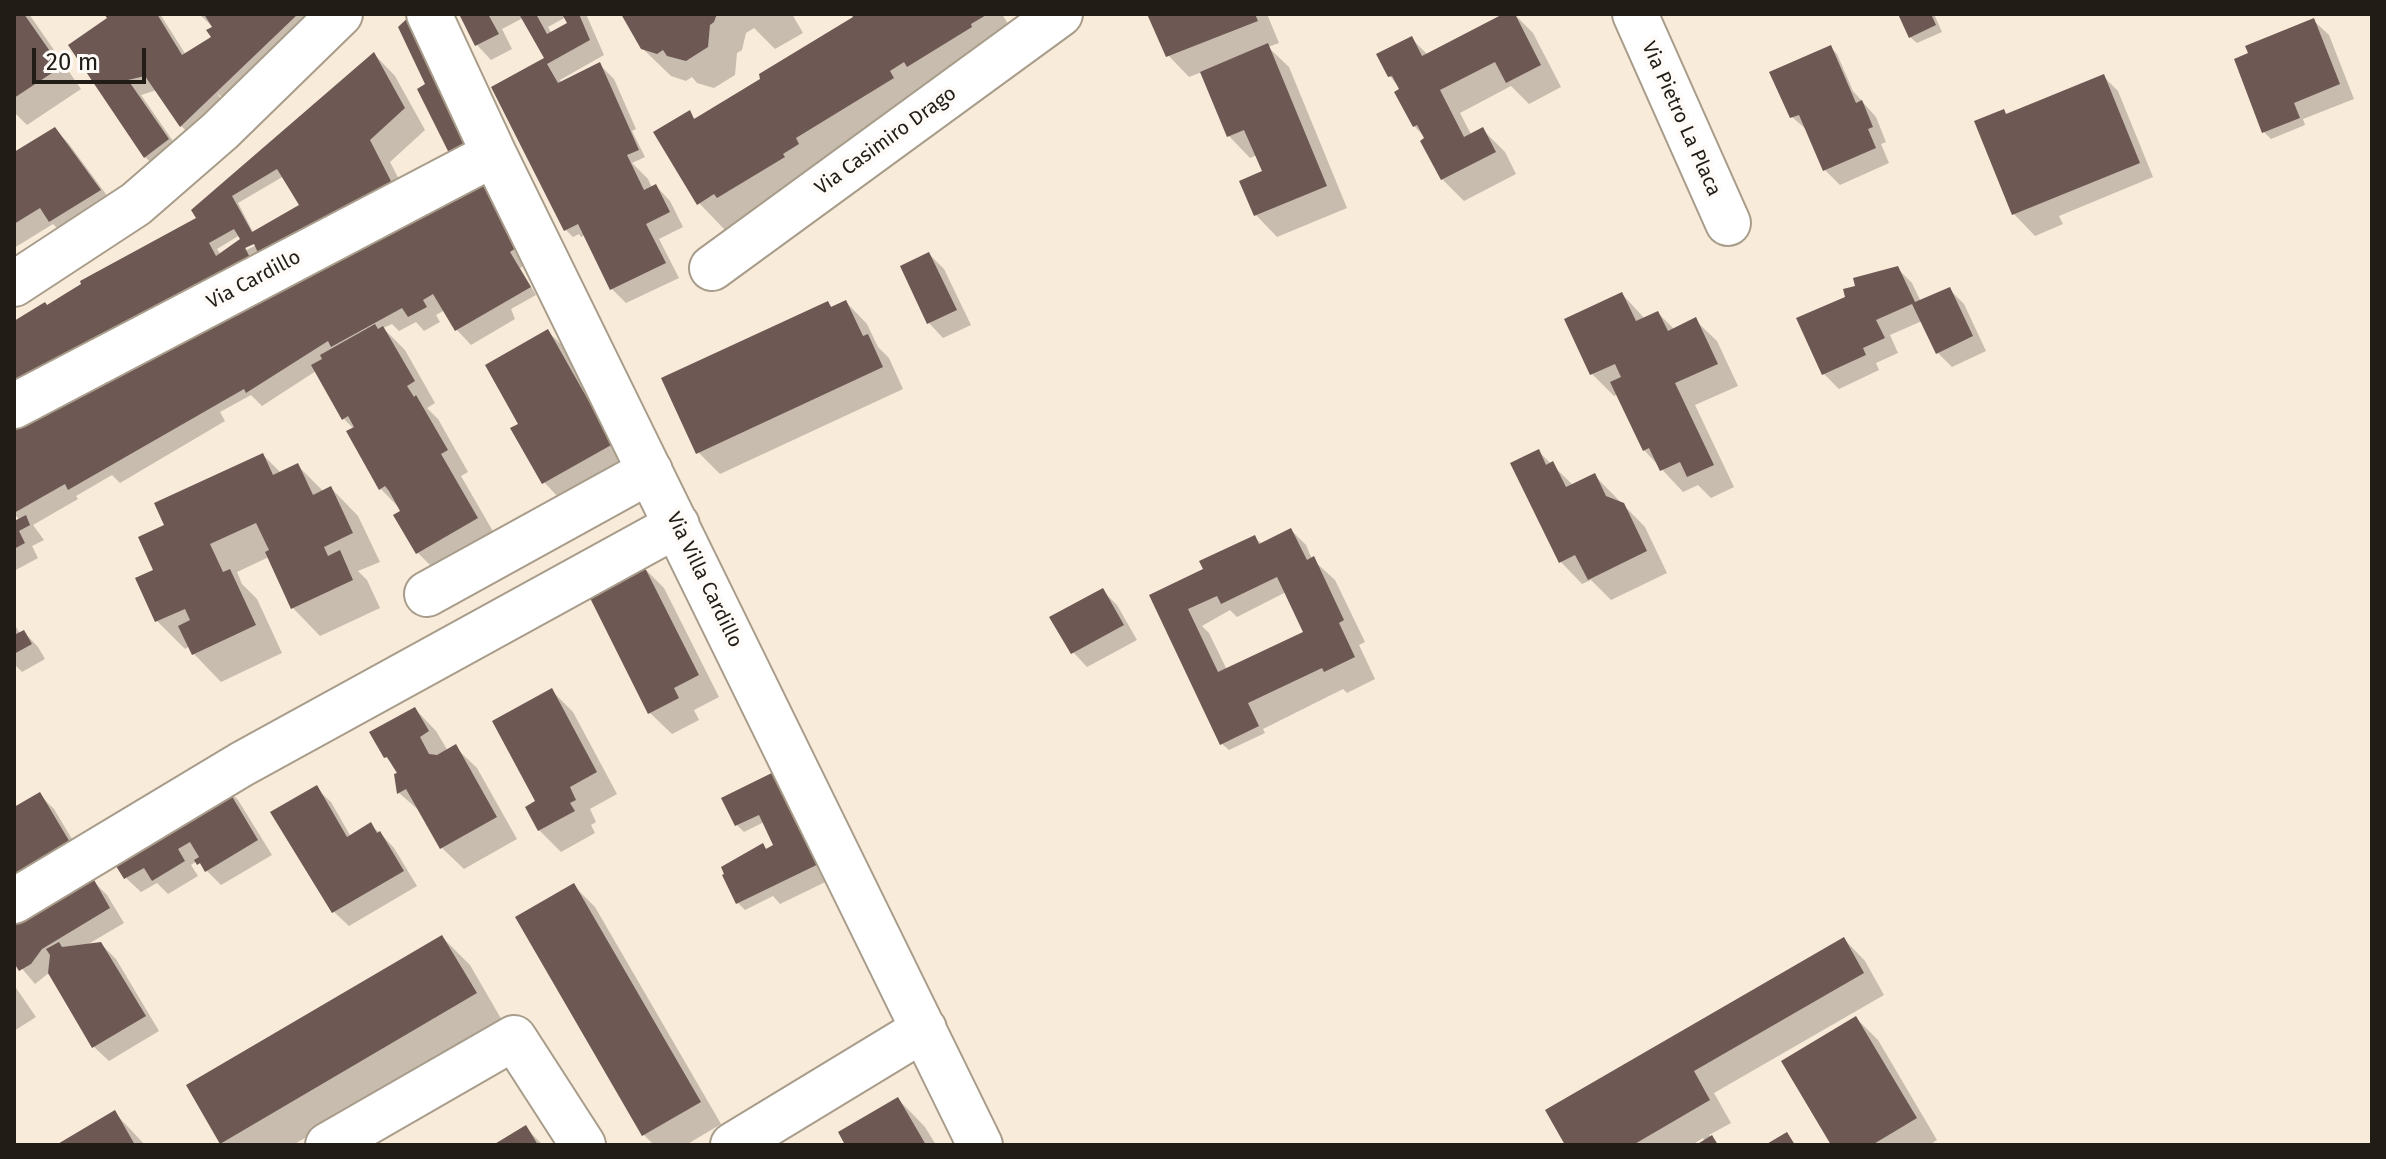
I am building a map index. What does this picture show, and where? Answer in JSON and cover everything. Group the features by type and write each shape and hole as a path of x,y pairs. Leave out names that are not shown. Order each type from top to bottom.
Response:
{"street":[{"path":"14,284 136,204 220,131 340,14"},
{"name":"Via Villa Cardillo","path":"429,14 494,154 980,1145"},
{"name":"Via Casimiro Drago","path":"712,268 1060,14"},
{"name":"Via Pietro La Placa","path":"1635,14 1728,223"},
{"name":"Via Cardillo","path":"14,406 494,154"},
{"path":"427,594 650,471"},
{"path":"14,901 242,764 677,525"},
{"path":"733,1145 778,1134 924,1029"},
{"path":"328,1145 514,1038 583,1145"}],"building":[{"path":"14,14 24,14 61,67 14,98"},
{"path":"104,14 157,14 182,55 211,37 206,30 212,27 204,14 298,14 180,127 145,76 128,80 169,139 144,158 68,45 107,18"},
{"path":"412,14 475,142 449,153 417,89 425,84 398,27"},
{"path":"459,14 488,14 499,34 475,46"},
{"path":"519,14 536,14 547,34 567,23 562,14 579,14 590,40 547,64 558,83 600,62 639,150 627,155 644,190 656,184 670,212 646,224 666,263 610,290 578,224 564,231 491,87 544,58"},
{"path":"621,14 717,14 710,25 708,47 686,61 667,56 663,50 657,54 641,49"},
{"path":"851,14 988,14 907,67 904,62 890,71 894,78 796,138 799,144 783,154 785,157 717,198 714,194 697,205 653,132 690,110 694,119 760,79 759,74 853,17"},
{"path":"1147,14 1255,14 1258,21 1166,57"},
{"path":"1503,14 1515,14 1541,65 1506,83 1495,62 1440,90 1464,137 1483,127 1496,152 1441,180 1420,141 1424,138 1417,125 1413,127 1394,92 1399,89 1392,76 1388,77 1376,54 1412,36 1422,56"},
{"path":"1898,14 1931,14 1936,25 1909,38"},
{"path":"2314,18 2340,84 2294,103 2300,118 2262,133 2234,59 2248,53 2245,46"},
{"path":"1268,43 1327,186 1254,216 1239,181 1262,171 1244,130 1227,137 1200,72"},
{"path":"1831,45 1856,103 1862,100 1873,127 1868,129 1876,148 1823,171 1799,115 1790,118 1769,72"},
{"path":"374,52 405,108 370,140 395,189 261,259 254,244 245,248 254,265 14,395 14,321 196,218 191,210","holes":["277,169 299,205 252,232 232,196","234,229 240,239 216,256 209,243"]},
{"path":"2104,74 2140,163 2012,215 1974,121 2004,109 2006,114"},
{"path":"55,127 101,190 49,222 40,208 14,224 14,152"},
{"path":"486,170 525,242 510,252 531,287 455,331 433,294 423,300 427,307 408,317 402,308 331,347 328,341 246,393 244,389 68,490 65,484 14,513 14,421"},
{"path":"929,252 957,310 927,324 900,266"},
{"path":"1898,266 1915,302 1950,287 1973,336 1936,354 1912,304 1876,320 1885,338 1863,348 1866,355 1822,375 1796,318 1845,297 1843,289 1855,286 1853,278"},
{"path":"1622,292 1636,321 1658,311 1668,331 1696,317 1718,364 1675,383 1714,465 1687,477 1680,462 1660,471 1649,448 1643,451 1610,382 1621,377 1615,364 1590,375 1564,319"},
{"path":"846,300 863,336 868,334 883,367 696,454 661,378 828,301 831,307"},
{"path":"375,324 378,329 383,326 415,381 407,386 414,397 416,395 448,450 441,454 478,518 416,554 393,515 400,511 389,491 385,486 379,490 346,431 354,427 348,416 342,420 311,365 322,359 320,355"},
{"path":"548,329 613,444 542,484 510,428 518,424 485,365"},
{"path":"1539,449 1546,465 1553,461 1566,487 1595,473 1606,496 1624,503 1647,551 1588,580 1575,555 1559,563 1510,463"},
{"path":"263,453 273,475 298,463 313,495 331,486 353,533 324,547 328,556 340,550 353,580 291,609 265,552 269,550 256,523 210,544 223,572 230,569 256,625 192,655 178,626 190,620 185,609 155,622 135,578 153,570 138,537 164,525 154,503"},
{"path":"26,515 30,525 19,531 25,543 14,549 14,521"},
{"path":"1291,528 1307,560 1314,556 1344,620 1339,623 1355,657 1324,672 1322,668 1248,703 1259,726 1220,745 1149,595 1203,569 1199,561 1255,535 1259,544","holes":["1277,577 1303,632 1218,672 1188,609 1217,596 1221,604"]},
{"path":"643,564 699,675 674,688 679,698 648,714 582,582"},
{"path":"1103,588 1124,625 1071,654 1049,617"},
{"path":"24,630 32,644 14,654 14,635"},
{"path":"552,688 597,772 570,787 576,800 570,803 575,811 538,831 525,807 535,801 492,721"},
{"path":"415,707 429,731 420,737 429,754 437,755 456,744 497,817 440,849 406,789 397,794 394,774 397,773 369,732"},
{"path":"786,766 829,859 736,904 721,867 763,843 766,849 773,845 759,815 735,826 721,798"},
{"path":"224,783 258,840 205,872 194,860 199,857 190,842 178,849 185,861 152,881 144,868 124,879 108,853"},
{"path":"317,785 347,837 371,822 377,833 380,831 404,871 332,913 270,812"},
{"path":"40,792 74,849 14,881 14,807"},
{"path":"93,878 110,908 42,949 31,964 19,971 14,963 14,913"},
{"path":"574,883 701,1102 642,1136 515,917"},
{"path":"442,935 477,993 220,1144 186,1085"},
{"path":"1844,937 1864,973 1694,1071 1710,1100 1633,1145 1565,1145 1545,1110"},
{"path":"59,942 62,947 101,942 146,1016 92,1048 48,973 50,955 46,949"},
{"path":"1856,1016 1917,1118 1872,1145 1831,1145 1781,1061"},
{"path":"898,1097 926,1145 845,1145 838,1132"},
{"path":"115,1110 135,1145 56,1145"},
{"path":"526,1125 538,1145 493,1145"},
{"path":"1787,1132 1795,1145 1765,1145"},
{"path":"1712,1135 1718,1145 1696,1145"}]}
